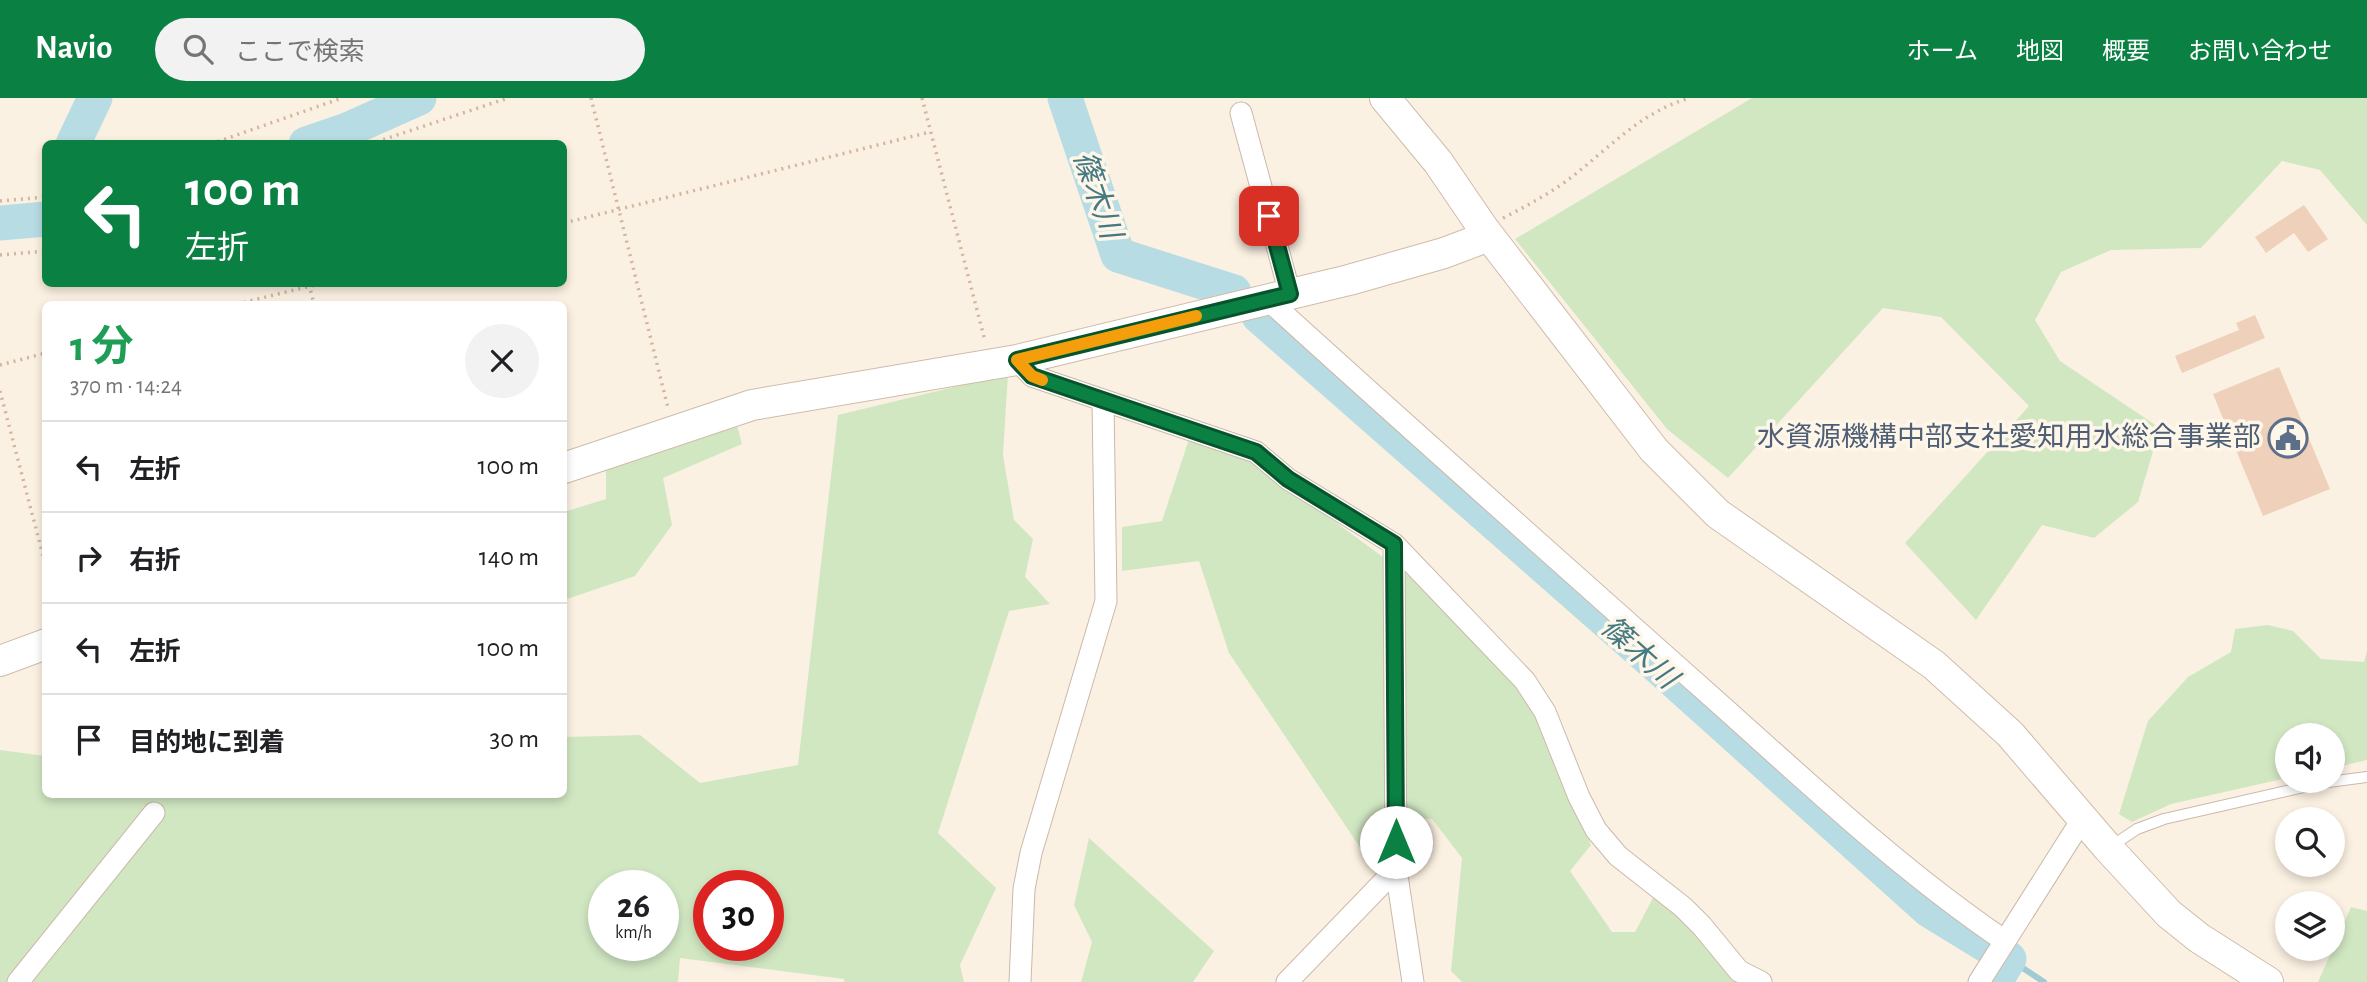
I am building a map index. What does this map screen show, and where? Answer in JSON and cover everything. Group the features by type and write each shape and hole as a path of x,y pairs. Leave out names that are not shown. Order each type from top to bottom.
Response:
{"street":[{"path":"1385,98 1438,162 1486,232 1654,450 1718,514 1934,665 2010,734 2108,848 2179,922 2268,982"},
{"path":"1241,113 1280,296 1277,308 1740,723 1956,908 2005,941"},
{"path":"567,467 752,405 1004,362 1280,296 1444,253 1486,232"},
{"path":"1004,362 1032,376 1103,402 1256,452 1288,479 1394,544 1525,681 1545,712 1578,797 1596,830 1618,856 1683,907 1739,971 1760,982"},
{"path":"1020,982 1024,889 1031,853 1106,601 1108,567 1102,463 1103,402"},
{"path":"1394,544 1396,869 1413,982"},
{"path":"0,661 42,645"},
{"path":"18,982 154,813"},
{"path":"1979,982 2083,818"},
{"path":"1287,982 1396,869"}],"lane":[{"path":"2108,848 2137,829 2164,819 2321,783 2367,777"}],"path":[{"path":"222,140 342,98"},
{"path":"382,140 508,98"},
{"path":"591,98 673,430"},
{"path":"922,98 930,132 1004,362"},
{"path":"1486,232 1566,182 1635,124 1676,102 1690,98"},
{"path":"567,222 930,132"},
{"path":"0,201 42,197"},
{"path":"0,255 42,251"},
{"path":"248,301 301,287"},
{"path":"0,365 42,354"},
{"path":"0,391 42,552"}],"green space":[{"path":"1752,98 2367,98 2367,225 2320,170 2282,161 2201,248 2111,250 2061,272 2035,320 2060,361 2160,428 2138,502 2094,538 2042,525 1976,620 1905,543 2029,406 1941,317 1883,308 1728,478 1667,429 1515,239"},
{"path":"1008,374 1003,455 1014,520 1033,539 1025,577 1050,604 1009,611 938,833 996,888 960,965 964,982 844,982 844,979 703,961 784,961 784,870 693,870 693,960 680,958 678,982 0,982 0,750 42,756 42,798 567,798 567,737 640,735 700,783 798,765 838,415"},
{"path":"736,422 742,444 663,478 672,525 635,576 567,599 567,511 606,499 606,470"},
{"path":"1189,439 1250,459 1433,594 1528,700 1591,845 1570,871 1612,932 1635,932 1654,896 1698,933 1739,982 1462,982 1451,971 1462,858 1432,819 1391,817 1392,862 1374,868 1229,653 1199,561 1122,571 1122,527 1162,521"},
{"path":"2268,625 2293,631 2321,659 2364,662 2367,651 2367,760 2345,765 2345,723 2275,723 2275,781 2171,804 2132,822 2119,814 2148,721 2188,677 2231,652 2235,629"},
{"path":"1089,838 1214,951 1193,982 1081,982 1092,942 1074,905"},
{"path":"2351,907 2367,911 2367,982 2318,982 2327,961 2345,961 2345,921"}],"building":[{"path":"2304,205 2328,239 2308,252 2294,233 2266,253 2255,237"},
{"path":"2255,315 2265,338 2182,373 2175,356 2239,330 2236,323"},
{"path":"2279,367 2330,489 2263,516 2213,394"}],"waterway":[{"path":"75,140 95,98"},
{"path":"318,140 419,98"},
{"name":"篠木川","path":"1065,98 1118,255 1234,292"},
{"path":"0,223 42,219"},
{"name":"篠木川","path":"1259,316 1670,677 1929,910 2009,959 1995,982"},
{"path":"2009,959 2044,982"}],"slow traffic":[{"path":"1042,380 1032,376 1017,360 1196,316"}],"place":[{"name":"水資源機構中部支社愛知用水総合事業部","path":"2288,438"}],"route":[{"path":"1269,216 1290,294 1017,360 1032,376 1256,452 1288,479 1394,544 1396,842"}]}
